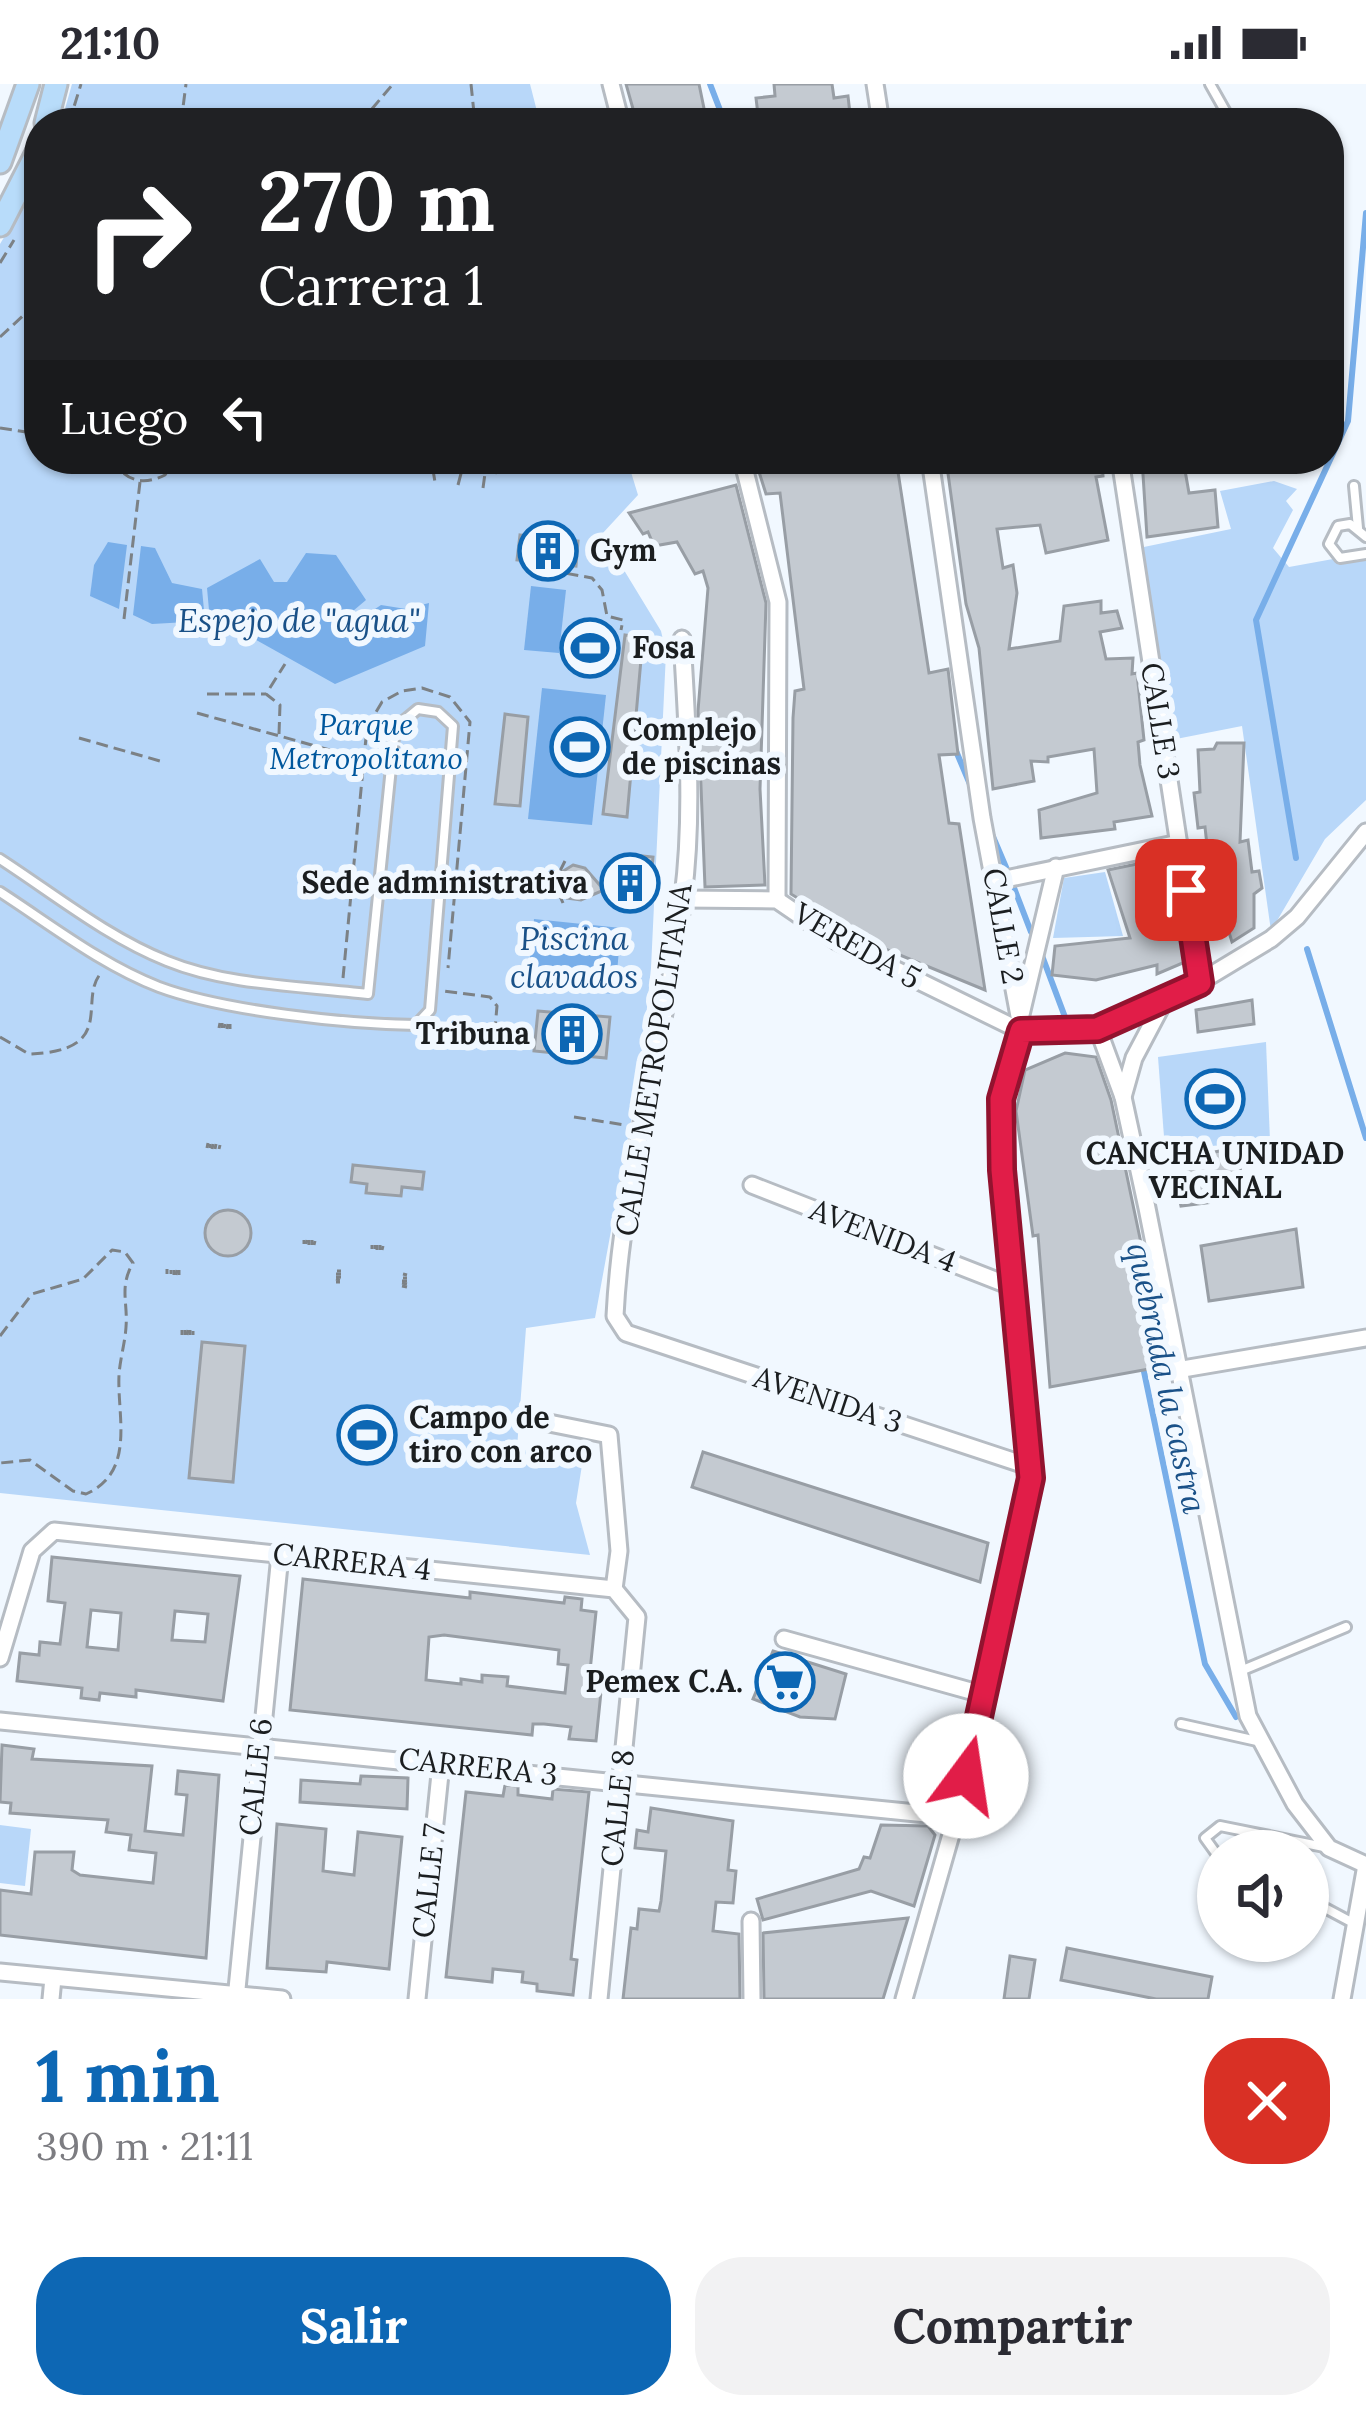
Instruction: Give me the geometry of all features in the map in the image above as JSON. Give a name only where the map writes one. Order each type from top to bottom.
[{"type":"street","points":[[0,162],[28,84]]},
{"type":"street","points":[[0,225],[24,178]]},
{"type":"street","points":[[746,474],[778,602],[777,900]]},
{"type":"street","name":"CALLE 2","points":[[904,1999],[956,1817],[1031,1466],[1001,1099],[1021,1031],[932,474]]},
{"type":"street","name":"CALLE 3","points":[[1122,474],[1200,983]]},
{"type":"street","name":"CALLE METROPOLITANA","points":[[626,1333],[615,1316],[616,1299],[639,1127],[683,899],[687,774],[682,640]]},
{"type":"street","points":[[1056,867],[1021,1031],[1097,1029],[1200,983],[1298,917],[1366,832]]},
{"type":"street","points":[[996,880],[1179,843]]},
{"type":"street","name":"VEREDA 5","points":[[683,899],[777,900],[868,958],[1021,1031]]},
{"type":"street","points":[[1123,1097],[1134,1058],[1162,1003]]},
{"type":"street","points":[[1097,1029],[1123,1097],[1237,1673],[1258,1741],[1315,1830]]},
{"type":"street","name":"AVENIDA 4","points":[[752,1185],[1013,1287]]},
{"type":"street","name":"AVENIDA 3","points":[[626,1333],[1031,1466]]},
{"type":"street","points":[[1178,1370],[1366,1338]]},
{"type":"street","points":[[533,1420],[609,1435],[620,1551],[614,1589]]},
{"type":"street","name":"CARRERA 4","points":[[0,1658],[32,1551],[54,1531],[614,1589]]},
{"type":"street","name":"CALLE 6","points":[[236,1996],[280,1555]]},
{"type":"street","name":"CALLE 8","points":[[599,1999],[637,1617],[614,1589]]},
{"type":"street","points":[[784,1639],[985,1695]]},
{"type":"street","name":"CARRERA 3","points":[[0,1721],[956,1817]]},
{"type":"street","name":"CALLE 7","points":[[417,1999],[441,1764]]},
{"type":"street","points":[[1329,1848],[1366,1865],[1342,1999]]},
{"type":"street","points":[[751,1921],[752,1999]]},
{"type":"street","points":[[0,1972],[282,1999]]},
{"type":"street","points":[[51,1999],[53,1978]]},
{"type":"lane","points":[[1354,486],[1358,528],[1366,537]]},
{"type":"lane","points":[[1358,528],[1338,526],[1329,544],[1340,558],[1366,554]]},
{"type":"lane","points":[[0,859],[120,938],[168,962],[241,979],[368,994],[394,728],[418,710],[439,712],[453,725],[430,1010],[416,1025],[237,1005],[158,986],[107,961],[0,892]]},
{"type":"lane","points":[[1237,1673],[1346,1627]]},
{"type":"lane","points":[[1180,1724],[1258,1741]]},
{"type":"lane","points":[[1329,1910],[1356,1924]]},
{"type":"path","points":[[373,108],[393,84]]},
{"type":"path","points":[[0,337],[24,315]]},
{"type":"path","points":[[126,474],[140,482],[165,474]]},
{"type":"path","points":[[432,474],[435,482]]},
{"type":"path","points":[[458,485],[461,474]]},
{"type":"path","points":[[483,488],[485,474]]},
{"type":"path","points":[[124,619],[140,482]]},
{"type":"path","points":[[538,562],[537,568],[592,578],[602,590],[607,616],[623,620],[621,630]]},
{"type":"path","points":[[266,694],[285,664]]},
{"type":"path","points":[[343,981],[369,719],[402,691],[444,693],[460,705],[470,722],[452,968],[440,980],[445,993],[490,997],[497,1006],[494,1040],[428,1034]]},
{"type":"path","points":[[207,694],[266,694],[280,705],[279,736]]},
{"type":"path","points":[[197,712],[364,760]]},
{"type":"path","points":[[79,738],[160,761]]},
{"type":"path","points":[[562,903],[554,881],[565,861]]},
{"type":"path","points":[[521,878],[554,881]]},
{"type":"path","points":[[0,1037],[29,1054],[76,1041],[91,1025],[95,979],[104,972]]},
{"type":"path","points":[[574,1117],[639,1127]]},
{"type":"path","points":[[0,1336],[3,1326],[32,1294],[83,1279],[112,1250],[125,1252],[133,1263],[123,1287],[127,1326],[119,1377],[125,1428],[107,1478],[86,1494],[29,1460],[0,1463]]},
{"type":"green space","points":[[72,84],[530,84],[536,108],[65,108]]},
{"type":"green space","name":"Parque Metropolitano","points":[[24,204],[24,474],[632,474],[638,495],[602,534],[661,631],[666,653],[651,968],[641,1067],[595,1318],[526,1328],[517,1448],[582,1465],[576,1503],[590,1555],[0,1493],[0,244]]},
{"type":"green space","points":[[1274,481],[1297,489],[1286,501],[1293,510],[1273,548],[1289,567],[1366,553],[1366,800],[1325,839],[1271,931],[1242,726],[1171,740],[1139,548],[1231,529],[1220,491]]},
{"type":"green space","points":[[1105,872],[1123,936],[1053,938],[1064,878]]},
{"type":"green space","name":"CANCHA UNIDAD VECINAL","points":[[1266,1042],[1270,1141],[1165,1150],[1158,1057]]},
{"type":"green space","points":[[0,1825],[31,1829],[25,1886],[0,1883]]},
{"type":"water","points":[[108,542],[127,545],[119,609],[90,596],[94,565]]},
{"type":"water","points":[[141,546],[155,548],[172,583],[202,589],[205,621],[152,624],[133,615]]},
{"type":"water","name":"Espejo de \"agua\"","points":[[306,553],[336,555],[366,600],[340,622],[357,636],[370,620],[366,615],[381,605],[406,609],[429,603],[425,646],[335,684],[222,621],[210,621],[207,588],[260,559],[274,582],[287,582]]},
{"type":"water","points":[[531,586],[566,590],[559,653],[524,650]]},
{"type":"water","name":"Fosa","points":[[573,627],[610,630],[607,669],[570,666]]},
{"type":"water","points":[[542,688],[606,695],[592,825],[528,819]]},
{"type":"water","name":"Piscina clavados","points":[[534,919],[621,928],[615,994],[527,986]]},
{"type":"building","points":[[626,84],[699,84],[704,108],[633,108]]},
{"type":"building","points":[[774,84],[832,84],[834,98],[848,96],[849,108],[757,108],[756,98],[775,96]]},
{"type":"building","points":[[760,474],[898,474],[929,673],[948,669],[958,754],[939,755],[949,823],[959,824],[985,990],[868,942],[791,894],[793,718],[795,691],[804,689],[780,493],[766,494]]},
{"type":"building","points":[[948,474],[1103,474],[1096,477],[1108,540],[1046,553],[1040,525],[997,529],[1003,568],[1013,565],[1017,593],[1009,649],[1060,641],[1064,606],[1101,601],[1101,613],[1117,611],[1122,628],[1100,632],[1106,659],[1133,658],[1144,740],[1138,742],[1140,765],[1152,816],[1114,822],[1115,829],[1041,838],[1039,810],[1097,793],[1094,749],[1048,757],[1048,762],[1031,761],[1034,781],[993,789],[979,648],[966,604]]},
{"type":"building","points":[[1143,474],[1186,474],[1189,493],[1215,490],[1218,527],[1147,537]]},
{"type":"building","points":[[736,485],[766,603],[760,789],[765,885],[705,887],[698,711],[708,588],[703,571],[695,574],[677,542],[654,546],[648,532],[643,534],[629,513]]},
{"type":"building","name":"Gym","points":[[520,535],[578,541],[576,566],[517,560]]},
{"type":"building","points":[[625,635],[643,637],[627,817],[603,814]]},
{"type":"building","points":[[505,714],[528,717],[520,806],[495,804]]},
{"type":"building","points":[[1217,743],[1244,743],[1240,842],[1248,840],[1252,872],[1259,871],[1262,888],[1254,894],[1254,928],[1232,942],[1227,926],[1216,928],[1205,827],[1198,828],[1194,793],[1200,792],[1198,750],[1214,749]]},
{"type":"building","name":"Sede administrativa","points":[[633,855],[653,857],[649,903],[608,899],[611,864],[632,866]]},
{"type":"building","points":[[1156,860],[1158,881],[1172,878],[1185,962],[1157,974],[1157,965],[1096,980],[1052,975],[1055,946],[1130,938],[1108,870]]},
{"type":"building","points":[[573,865],[585,868],[604,890],[581,900],[567,898],[559,888],[560,873]]},
{"type":"building","points":[[1252,1000],[1254,1024],[1198,1032],[1196,1010]]},
{"type":"building","name":"Tribuna","points":[[538,1011],[610,1017],[606,1058],[534,1051]]},
{"type":"building","points":[[1065,1053],[1096,1057],[1111,1100],[1150,1286],[1160,1367],[1050,1387],[1038,1235],[1033,1236],[1016,1111],[1025,1070]]},
{"type":"building","points":[[1236,1148],[1246,1198],[1181,1206],[1171,1160]]},
{"type":"building","points":[[353,1165],[424,1172],[422,1189],[402,1187],[401,1196],[366,1193],[367,1184],[351,1182]]},
{"type":"building","points":[[228,1210],[244,1217],[251,1233],[244,1249],[228,1256],[212,1249],[205,1233],[212,1217]]},
{"type":"building","points":[[1296,1229],[1303,1287],[1209,1301],[1201,1246]]},
{"type":"building","points":[[202,1342],[245,1346],[233,1482],[189,1478]]},
{"type":"building","points":[[703,1452],[988,1543],[980,1582],[692,1487]]},
{"type":"building","points":[[52,1557],[240,1576],[223,1701],[136,1690],[136,1697],[100,1693],[99,1700],[81,1698],[82,1688],[17,1681],[20,1653],[39,1655],[40,1642],[60,1644],[65,1603],[48,1601]],"holes":[[[91,1610],[121,1613],[118,1650],[87,1647]],[[175,1611],[208,1614],[205,1642],[172,1640]]]},
{"type":"building","points":[[303,1579],[470,1598],[470,1592],[564,1603],[565,1597],[582,1599],[581,1610],[596,1612],[588,1691],[601,1692],[596,1741],[569,1739],[571,1727],[544,1724],[533,1724],[532,1735],[290,1710]],"holes":[[[429,1637],[559,1650],[558,1664],[568,1665],[565,1693],[507,1686],[508,1677],[482,1675],[482,1682],[461,1679],[461,1684],[426,1680]]]},
{"type":"building","points":[[773,1651],[846,1674],[835,1719],[800,1717],[753,1699]]},
{"type":"building","points":[[2,1745],[34,1749],[32,1759],[152,1766],[145,1831],[183,1835],[187,1795],[176,1794],[178,1771],[219,1775],[206,1958],[0,1935],[0,1890],[31,1894],[35,1852],[74,1852],[72,1870],[80,1875],[153,1883],[156,1853],[129,1850],[131,1835],[106,1832],[108,1820],[10,1813],[11,1803],[0,1802]]},
{"type":"building","points":[[361,1776],[408,1778],[407,1809],[300,1802],[301,1780],[360,1784]]},
{"type":"building","points":[[505,1785],[518,1786],[518,1795],[552,1799],[553,1789],[589,1792],[571,1959],[577,1960],[573,1995],[537,1991],[537,1984],[522,1982],[523,1972],[493,1969],[492,1982],[446,1977],[466,1792],[503,1796]]},
{"type":"building","points":[[651,1808],[733,1821],[728,1870],[736,1871],[733,1903],[716,1902],[713,1931],[739,1934],[740,1999],[623,1999],[631,1928],[637,1929],[639,1909],[659,1911],[661,1901],[666,1851],[635,1848],[637,1830],[648,1832]]},
{"type":"building","points":[[277,1824],[326,1829],[323,1871],[354,1875],[358,1832],[402,1837],[389,1969],[327,1962],[326,1972],[267,1968]]},
{"type":"building","points":[[881,1825],[928,1826],[935,1835],[914,1906],[871,1891],[763,1920],[757,1899],[859,1869],[864,1857],[870,1858]]},
{"type":"building","points":[[908,1918],[883,1999],[764,1999],[763,1933]]},
{"type":"building","points":[[1067,1948],[1212,1977],[1208,1999],[1156,1999],[1061,1980]]},
{"type":"building","points":[[1010,1956],[1035,1960],[1029,1999],[1004,1999]]},
{"type":"waterway","name":"quebrada la castra","points":[[710,84],[719,108]]},
{"type":"waterway","points":[[1344,430],[1366,213]]},
{"type":"waterway","points":[[1296,858],[1256,620],[1323,474]]},
{"type":"waterway","name":"quebrada la castra","points":[[956,751],[972,789]]},
{"type":"waterway","name":"quebrada la castra","points":[[991,832],[1008,872]]},
{"type":"waterway","name":"quebrada la castra","points":[[1011,880],[1031,932]]},
{"type":"waterway","points":[[1307,949],[1366,1138]]},
{"type":"waterway","name":"quebrada la castra","points":[[1041,953],[1065,1017]]},
{"type":"waterway","name":"quebrada la castra","points":[[1143,1367],[1205,1664],[1236,1717]]},
{"type":"place","name":"Gym","points":[[548,551]]},
{"type":"place","name":"Fosa","points":[[590,648]]},
{"type":"place","name":"Complejo de piscinas","points":[[580,747]]},
{"type":"place","name":"Sede administrativa","points":[[630,883]]},
{"type":"place","name":"Tribuna","points":[[572,1034]]},
{"type":"place","name":"CANCHA UNIDAD VECINAL","points":[[1215,1099]]},
{"type":"place","name":"Campo de tiro con arco","points":[[367,1435]]},
{"type":"place","name":"Pemex C.A.","points":[[785,1682]]},
{"type":"route","points":[[966,1776],[1031,1478],[1002,1170],[1001,1099],[1010,1055],[1021,1031],[1097,1029],[1200,983],[1186,890]]}]
